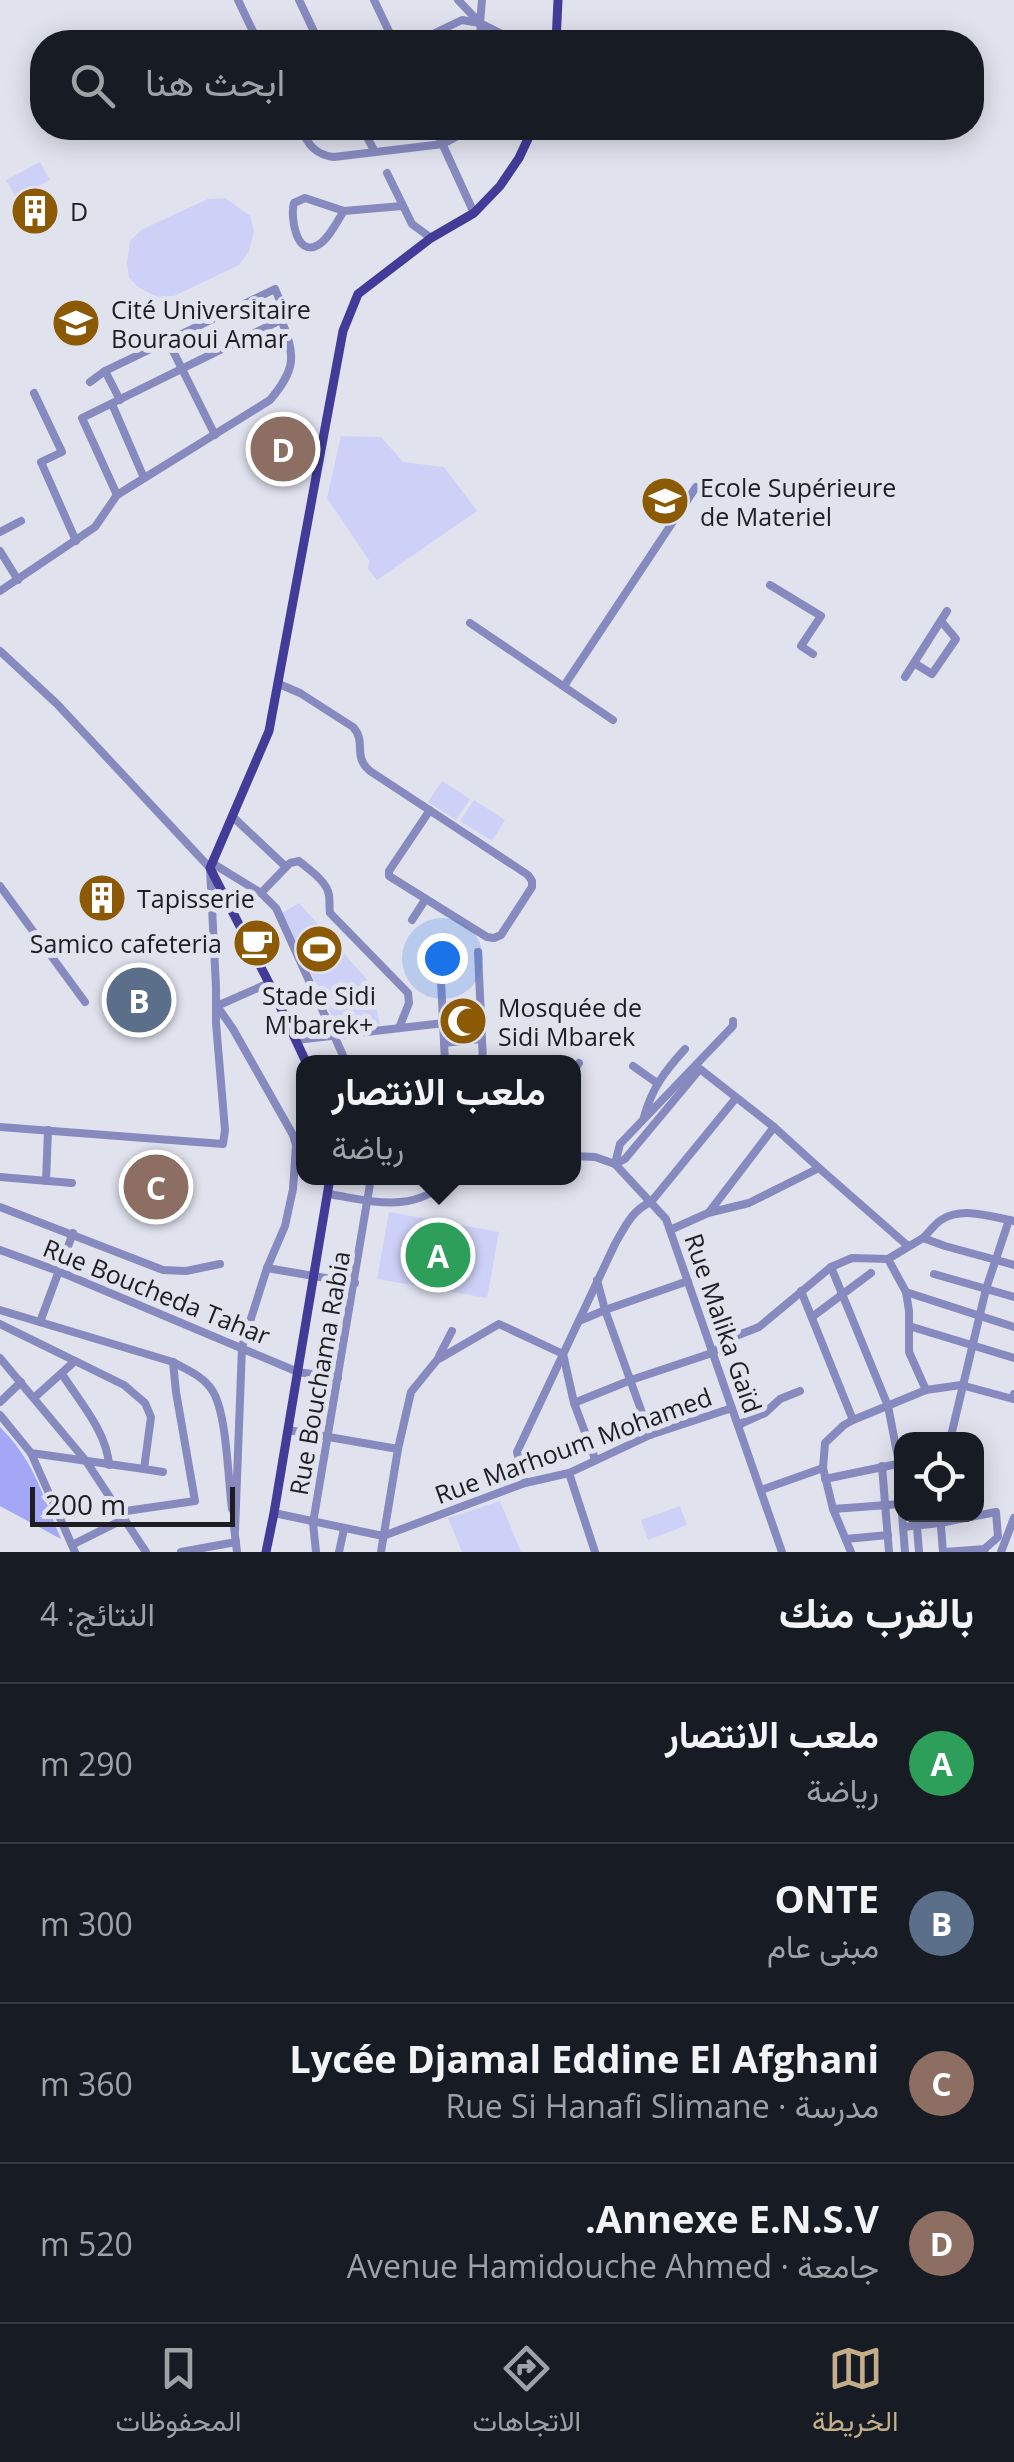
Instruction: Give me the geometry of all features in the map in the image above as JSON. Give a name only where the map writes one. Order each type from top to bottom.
[{"type":"main road","points":[[558,0],[558,30]]},
{"type":"main road","points":[[303,1055],[211,865],[269,731],[343,330],[358,294],[431,238],[474,213],[500,186],[527,140]]},
{"type":"main road","points":[[266,1552],[329,1185]]},
{"type":"street","points":[[238,0],[252,30]]},
{"type":"street","points":[[300,0],[314,30]]},
{"type":"street","points":[[374,0],[388,30]]},
{"type":"street","points":[[458,0],[480,24]]},
{"type":"street","points":[[481,30],[482,0]]},
{"type":"street","points":[[441,30],[462,20],[493,30]]},
{"type":"street","points":[[307,140],[312,148],[334,158],[450,140]]},
{"type":"street","points":[[368,140],[375,152]]},
{"type":"street","points":[[441,140],[474,213]]},
{"type":"street","points":[[386,173],[412,224],[431,238]]},
{"type":"street","points":[[344,211],[326,237],[308,248],[296,234],[290,216],[294,203],[304,198],[344,211],[402,206]]},
{"type":"street","points":[[90,382],[275,289],[286,317],[82,418],[117,495]]},
{"type":"street","points":[[0,591],[95,527],[117,495],[270,400],[290,368],[292,345],[281,319]]},
{"type":"street","points":[[168,342],[215,434]]},
{"type":"street","points":[[105,372],[144,478]]},
{"type":"street","points":[[34,393],[62,452],[41,462],[76,541]]},
{"type":"street","points":[[564,686],[696,486]]},
{"type":"street","points":[[0,532],[20,521]]},
{"type":"street","points":[[0,551],[18,580]]},
{"type":"street","points":[[770,584],[821,616],[801,646],[812,654]]},
{"type":"street","points":[[905,677],[947,612]]},
{"type":"street","points":[[914,663],[932,674],[956,639],[941,621]]},
{"type":"street","points":[[470,622],[613,720]]},
{"type":"street","points":[[0,651],[211,865],[261,893],[276,908],[343,1055]]},
{"type":"street","points":[[278,684],[353,726],[360,740],[362,765],[430,810],[528,875],[532,887],[501,936],[487,937],[392,879],[390,871],[430,810]]},
{"type":"street","points":[[232,816],[286,867]]},
{"type":"street","points":[[261,893],[290,863],[300,861],[326,886],[330,912],[408,993],[409,1004],[398,1028]]},
{"type":"street","points":[[0,1127],[223,1144],[211,865]]},
{"type":"street","points":[[0,886],[85,1002]]},
{"type":"street","points":[[412,920],[425,900]]},
{"type":"street","points":[[478,952],[482,1055]]},
{"type":"street","points":[[440,960],[445,1055]]},
{"type":"street","points":[[216,1006],[270,983]]},
{"type":"street","points":[[216,1006],[296,1145],[285,1226],[242,1347],[234,1531]]},
{"type":"street","points":[[615,1164],[620,1144],[733,1026],[732,1022]]},
{"type":"street","points":[[296,1040],[444,1023]]},
{"type":"street","points":[[444,1044],[481,1039]]},
{"type":"street","points":[[643,1119],[657,1082],[685,1049]]},
{"type":"street","points":[[632,1066],[657,1082]]},
{"type":"street","points":[[581,1156],[615,1164],[625,1159],[700,1069],[774,1128],[908,1246]]},
{"type":"street","points":[[525,1483],[516,1452],[597,1280],[632,1216],[650,1202],[736,1098]]},
{"type":"street","points":[[708,1213],[774,1128]]},
{"type":"street","points":[[46,1181],[48,1130]]},
{"type":"street","name":"Rue Malika Gaïd","points":[[615,1164],[666,1219],[782,1552]]},
{"type":"street","points":[[670,1230],[708,1213],[750,1204],[819,1168]]},
{"type":"street","points":[[0,1176],[72,1183]]},
{"type":"street","name":"Rue Bouchama Rabia","points":[[316,1552],[312,1523],[371,1185]]},
{"type":"street","points":[[328,1194],[394,1204],[414,1200],[440,1185]]},
{"type":"street","points":[[0,1206],[163,1270],[186,1271],[220,1264]]},
{"type":"street","points":[[574,1402],[712,1353],[736,1336],[759,1327],[832,1267],[852,1258],[888,1259],[924,1238],[941,1220],[975,1213],[1011,1221],[978,1316],[952,1432]]},
{"type":"street","points":[[40,1322],[72,1234]]},
{"type":"street","points":[[924,1238],[1014,1265]]},
{"type":"street","name":"Rue Boucheda Tahar","points":[[0,1250],[298,1372],[338,1378]]},
{"type":"street","points":[[888,1259],[906,1292],[909,1352],[926,1390]]},
{"type":"street","points":[[832,1267],[888,1406],[894,1434]]},
{"type":"street","points":[[267,1268],[355,1282]]},
{"type":"street","points":[[812,1317],[872,1273]]},
{"type":"street","points":[[934,1274],[1014,1297]]},
{"type":"street","points":[[597,1280],[650,1435]]},
{"type":"street","points":[[578,1322],[688,1282]]},
{"type":"street","points":[[801,1291],[853,1420]]},
{"type":"street","points":[[906,1292],[1014,1327]]},
{"type":"street","points":[[0,1310],[173,1362],[200,1376],[214,1391],[220,1411],[237,1547],[180,1552]]},
{"type":"street","points":[[0,1324],[124,1385],[144,1403],[150,1417],[144,1469]]},
{"type":"street","points":[[438,1360],[499,1324],[563,1354]]},
{"type":"street","points":[[908,1326],[1014,1358]]},
{"type":"street","points":[[381,1552],[411,1392],[438,1360],[452,1330]]},
{"type":"street","points":[[563,1354],[574,1402],[596,1460]]},
{"type":"street","points":[[0,1358],[86,1461],[146,1552]]},
{"type":"street","points":[[35,1397],[75,1361]]},
{"type":"street","points":[[0,1415],[44,1476],[74,1549],[121,1515],[195,1500],[188,1476],[173,1362]]},
{"type":"street","points":[[62,1374],[100,1434],[109,1465]]},
{"type":"street","points":[[0,1402],[21,1382]]},
{"type":"street","points":[[851,1552],[825,1479],[825,1443],[853,1420],[926,1390],[961,1384],[1013,1399],[1014,1394]]},
{"type":"street","points":[[738,1425],[800,1391]]},
{"type":"street","name":"Rue Marhoum Mohamed","points":[[274,1513],[383,1536],[525,1483],[569,1473],[650,1435],[732,1408]]},
{"type":"street","points":[[288,1430],[398,1449]]},
{"type":"street","points":[[31,1453],[163,1472]]},
{"type":"street","points":[[825,1479],[894,1464]]},
{"type":"street","points":[[882,1466],[890,1552]]},
{"type":"street","points":[[761,1490],[823,1468]]},
{"type":"street","points":[[569,1473],[596,1552]]},
{"type":"street","points":[[833,1509],[894,1504]]},
{"type":"street","points":[[940,1522],[944,1552],[983,1550],[998,1536],[996,1512],[984,1514]]},
{"type":"street","points":[[1001,1552],[1014,1518]]},
{"type":"street","points":[[903,1522],[906,1552]]},
{"type":"street","points":[[917,1522],[918,1552]]},
{"type":"street","points":[[903,1526],[928,1522]]},
{"type":"street","points":[[339,1552],[344,1530]]},
{"type":"street","points":[[846,1539],[888,1536]]},
{"type":"shaded area","points":[[40,162],[50,180],[16,197],[6,180]]},
{"type":"shaded area","points":[[225,198],[250,216],[254,231],[249,251],[239,265],[174,296],[157,297],[138,287],[129,277],[130,241],[141,230],[208,199]]},
{"type":"shaded area","points":[[341,436],[381,437],[403,462],[444,467],[477,511],[377,580],[368,569],[369,560],[327,498]]},
{"type":"shaded area","points":[[442,781],[470,799],[456,820],[428,802]]},
{"type":"shaded area","points":[[474,800],[505,820],[492,841],[460,821]]},
{"type":"shaded area","name":"Stade Sidi M'barek+","points":[[299,903],[371,984],[380,1024],[338,1028],[282,913]]},
{"type":"shaded area","points":[[389,1212],[499,1232],[487,1298],[377,1279]]},
{"type":"shaded area","points":[[0,1427],[30,1466],[61,1539],[0,1506]]},
{"type":"shaded area","points":[[500,1501],[521,1552],[462,1552],[448,1518]]},
{"type":"shaded area","points":[[680,1506],[687,1525],[648,1540],[641,1520]]},
{"type":"place","name":"D","points":[[35,211]]},
{"type":"place","name":"Cité Universitaire Bouraoui Amar","points":[[76,323]]},
{"type":"place","name":"Annexe E.N.S.V.","points":[[283,449]]},
{"type":"place","name":"Ecole Supérieure de Materiel","points":[[665,501]]},
{"type":"place","name":"Tapisserie","points":[[102,898]]},
{"type":"place","name":"Samico cafeteria","points":[[257,943]]},
{"type":"place","name":"Stade Sidi M'barek+","points":[[319,949]]},
{"type":"place","name":"ONTE","points":[[139,1000]]},
{"type":"place","name":"Mosquée de Sidi Mbarek","points":[[463,1021]]},
{"type":"place","name":"Lycée Djamal Eddine El Afghani","points":[[156,1187]]},
{"type":"place","name":"ملعب الانتصار","points":[[438,1255]]}]
